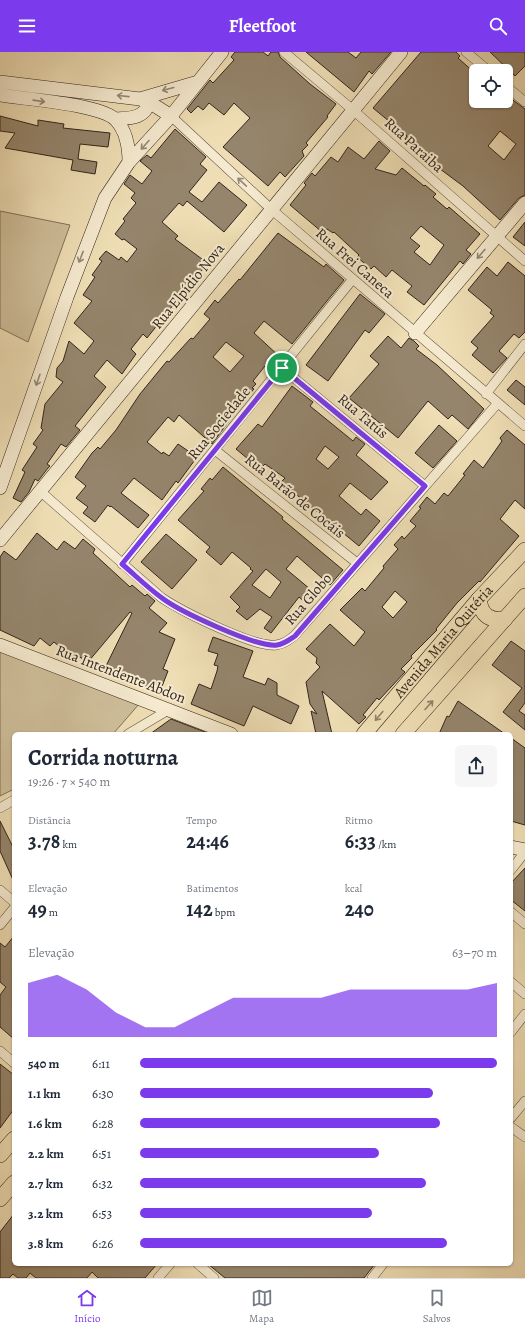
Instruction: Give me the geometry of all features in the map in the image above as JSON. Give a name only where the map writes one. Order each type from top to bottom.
[{"type":"main road","name":"Avenida Maria Quitéria","points":[[366,732],[478,600],[525,550]]},
{"type":"main road","name":"Avenida Maria Quitéria","points":[[405,732],[525,596]]},
{"type":"main road","points":[[478,600],[484,614],[489,618],[505,619]]},
{"type":"main road","points":[[0,1155],[12,1141]]},
{"type":"main road","points":[[0,1200],[12,1185]]},
{"type":"street","points":[[0,488],[67,297],[98,214],[106,198],[129,162],[171,116],[222,52]]},
{"type":"street","name":"Rua Paraiba","points":[[284,52],[353,110],[525,261]]},
{"type":"street","name":"Rua Elpídio Nova","points":[[0,540],[401,52]]},
{"type":"street","points":[[466,52],[480,64]]},
{"type":"street","points":[[0,82],[144,100],[171,116]]},
{"type":"street","points":[[144,100],[198,82]]},
{"type":"street","points":[[513,92],[525,102]]},
{"type":"street","points":[[0,95],[93,109],[107,114],[115,119],[126,137],[129,162]]},
{"type":"street","points":[[115,119],[141,115],[148,108],[144,100]]},
{"type":"street","name":"Rua Frei Caneca","points":[[171,116],[271,209],[352,280],[525,426]]},
{"type":"street","points":[[415,333],[525,203]]},
{"type":"street","name":"Rua Sociedade","points":[[122,564],[352,280]]},
{"type":"street","points":[[486,394],[525,344]]},
{"type":"street","name":"Rua Tatús","points":[[282,368],[425,486]]},
{"type":"street","name":"Rua Globo","points":[[40,491],[122,564],[162,598],[174,606],[262,644],[276,645],[285,643],[295,636],[357,563],[498,404]]},
{"type":"street","name":"Rua Barão de Cocáis","points":[[215,450],[357,563]]},
{"type":"street","name":"Rua Intendente Abdon","points":[[0,645],[170,709],[226,732]]},
{"type":"street","points":[[131,732],[170,709]]},
{"type":"street","points":[[0,808],[12,801]]},
{"type":"street","points":[[513,848],[525,851],[513,867]]},
{"type":"street","points":[[0,890],[12,900]]},
{"type":"street","points":[[0,925],[12,910]]},
{"type":"street","points":[[513,914],[525,924]]},
{"type":"street","points":[[513,984],[525,994]]},
{"type":"street","points":[[513,1029],[525,1014]]},
{"type":"street","points":[[0,1051],[12,1061]]},
{"type":"street","points":[[513,1116],[525,1101]]},
{"type":"street","points":[[513,1129],[525,1138]]},
{"type":"street","points":[[158,1278],[168,1266]]},
{"type":"street","points":[[200,1266],[214,1278]]},
{"type":"street","points":[[372,1278],[381,1266]]},
{"type":"shaded area","points":[[0,211],[70,225],[28,342],[0,328]]},
{"type":"shaded area","points":[[0,650],[140,703],[115,732],[12,732],[12,790],[0,796]]},
{"type":"building","points":[[235,52],[263,52],[268,56],[271,52],[278,52],[280,57],[310,84],[336,104],[327,116],[328,117],[306,143],[308,145],[302,151],[304,156],[285,177],[280,172],[268,186],[223,147],[250,118],[234,103],[224,115],[209,103],[203,110],[198,106],[191,113],[187,109],[210,80],[213,83],[234,60],[231,57]]},
{"type":"building","points":[[306,52],[348,52],[356,58],[361,52],[391,52],[372,74],[369,71],[354,92]]},
{"type":"building","points":[[421,52],[456,52],[460,56],[458,58],[469,68],[469,108],[513,108],[513,100],[525,109],[525,195],[519,198],[500,220],[463,186],[428,160],[429,158],[405,139],[407,136],[373,108]],"holes":[[[500,131],[516,144],[504,160],[488,146]]]},
{"type":"building","points":[[490,52],[525,52],[525,66],[515,76],[513,74],[513,64],[502,64]]},
{"type":"building","points":[[0,116],[38,126],[38,120],[64,124],[63,128],[110,133],[108,147],[80,144],[78,159],[97,162],[95,174],[71,170],[73,160],[5,148],[15,133],[0,131]]},
{"type":"building","points":[[175,129],[206,157],[200,164],[207,170],[189,192],[202,202],[219,182],[247,205],[224,232],[187,201],[183,206],[179,203],[162,222],[178,236],[175,239],[210,265],[203,269],[183,293],[185,295],[176,306],[174,304],[147,338],[143,334],[131,349],[136,354],[122,374],[107,360],[94,376],[106,387],[75,426],[80,430],[66,447],[61,444],[47,464],[50,466],[38,481],[35,479],[29,492],[21,502],[13,498],[25,472],[22,470],[37,447],[33,444],[43,430],[41,428],[45,404],[63,382],[56,377],[57,368],[63,361],[69,341],[84,354],[94,341],[74,323],[92,301],[83,295],[95,277],[92,275],[102,261],[99,259],[106,251],[119,260],[121,257],[127,262],[137,249],[115,234],[125,221],[123,219],[136,203],[131,198],[135,193],[124,184],[130,175],[142,184],[152,171],[140,161],[147,155],[151,158]]},
{"type":"building","points":[[379,141],[390,151],[375,169],[396,175],[402,168],[436,194],[433,197],[447,209],[449,207],[480,234],[466,250],[471,254],[463,264],[460,261],[424,305],[407,292],[412,286],[392,270],[386,277],[374,266],[371,269],[357,257],[359,255],[334,232],[333,233],[327,229],[322,232],[290,205],[306,185],[304,183],[312,173],[315,176],[331,157],[338,162],[348,147],[364,159]],"holes":[[[421,226],[444,245],[430,265],[414,252],[420,246],[410,238]]]},
{"type":"building","points":[[525,222],[525,246],[513,237]]},
{"type":"building","points":[[278,233],[324,267],[326,264],[344,280],[292,344],[264,321],[254,333],[280,357],[268,370],[265,366],[253,381],[256,384],[252,388],[254,389],[227,419],[229,421],[212,444],[179,415],[174,422],[168,417],[147,442],[162,454],[163,452],[169,456],[178,444],[197,457],[178,483],[176,481],[162,500],[134,478],[121,493],[149,515],[138,528],[108,505],[95,522],[83,513],[88,507],[76,498],[86,486],[75,477],[92,453],[98,447],[100,449],[116,430],[140,394],[167,361],[169,362],[191,338],[193,339],[210,319],[204,314],[215,300],[218,303],[239,279],[240,280]],"holes":[[[226,342],[244,356],[230,372],[213,357]]]},
{"type":"building","points":[[508,262],[525,276],[525,332],[519,338],[514,334],[499,351],[507,358],[493,373],[472,355],[478,348],[471,342],[494,316],[490,313],[492,310],[468,290],[487,267],[497,276]]},
{"type":"building","points":[[360,294],[385,314],[369,333],[365,330],[328,381],[306,365]]},
{"type":"building","points":[[388,336],[401,348],[409,338],[414,341],[419,346],[416,349],[437,365],[484,409],[468,429],[452,415],[448,419],[428,401],[398,438],[349,398],[379,364],[370,356]]},
{"type":"building","points":[[516,380],[525,387],[525,405],[507,390]]},
{"type":"building","points":[[292,386],[313,402],[310,406],[353,441],[356,437],[365,444],[356,455],[388,482],[371,500],[350,483],[339,496],[361,515],[366,509],[380,521],[359,546],[281,482],[285,478],[265,464],[260,469],[236,449],[258,424],[262,427]],"holes":[[[325,446],[339,457],[328,469],[316,459]]]},
{"type":"building","points":[[439,425],[457,441],[433,468],[415,453]]},
{"type":"building","points":[[507,430],[525,445],[525,509],[515,500],[500,519],[519,536],[480,582],[479,581],[457,603],[436,629],[437,630],[411,656],[412,658],[401,669],[405,672],[379,700],[377,698],[363,715],[366,717],[359,724],[322,691],[332,732],[316,732],[311,711],[317,714],[310,704],[306,682],[320,667],[316,663],[317,658],[306,649],[330,624],[354,646],[365,632],[340,610],[362,588],[365,591],[384,568],[383,566],[398,549],[394,545],[402,536],[404,539],[416,526],[410,521],[421,508],[419,507],[427,497],[435,504],[444,493],[448,496],[465,475],[463,474],[474,460],[483,468],[502,441],[500,438]],"holes":[[[395,591],[407,602],[393,618],[382,607]]]},
{"type":"building","points":[[223,467],[343,570],[330,585],[297,556],[286,569],[316,594],[308,605],[299,597],[271,633],[264,628],[272,617],[260,609],[247,620],[236,611],[240,607],[230,597],[253,571],[250,569],[251,568],[232,552],[221,565],[206,552],[210,547],[178,520],[204,491],[201,489],[210,478],[212,480]],"holes":[[[266,569],[281,582],[270,598],[252,585]]]},
{"type":"building","points":[[37,533],[57,550],[64,541],[75,549],[83,539],[95,549],[93,553],[130,587],[132,585],[145,596],[147,594],[155,601],[149,608],[167,623],[159,632],[175,639],[163,669],[168,671],[159,694],[104,670],[132,613],[130,612],[88,662],[78,656],[75,660],[54,642],[50,646],[40,638],[34,646],[0,630],[0,557],[4,551],[16,560]]},
{"type":"building","points":[[166,534],[197,560],[172,589],[141,562]]},
{"type":"building","points":[[213,637],[253,651],[243,677],[265,685],[268,678],[277,683],[277,695],[299,706],[291,724],[253,706],[244,726],[191,704],[199,684],[211,689],[217,671],[218,666],[214,665],[218,654],[208,651]]},
{"type":"building","points":[[511,641],[525,651],[525,703],[519,711],[525,715],[525,730],[503,712],[522,688],[492,665]]},
{"type":"building","points":[[458,701],[502,732],[440,732],[447,716],[449,717]]},
{"type":"building","points":[[171,719],[205,732],[153,732]]},
{"type":"building","points":[[513,739],[525,748],[525,825],[513,822]]},
{"type":"building","points":[[0,821],[12,845],[12,878],[0,851]]},
{"type":"building","points":[[525,868],[525,911],[513,902],[513,881]]},
{"type":"building","points":[[12,938],[12,1037],[0,1027],[0,995],[6,987],[0,982],[0,943],[5,947]]},
{"type":"building","points":[[0,1064],[12,1073],[12,1112],[0,1128]]},
{"type":"building","points":[[12,1217],[12,1266],[155,1266],[145,1278],[98,1278],[92,1272],[87,1278],[36,1278],[30,1273],[26,1278],[18,1278],[13,1274],[9,1278],[0,1278],[0,1232]]},
{"type":"building","points":[[210,1266],[373,1266],[364,1278],[225,1278]]},
{"type":"route","points":[[282,368],[425,486],[295,636],[285,643],[276,645],[262,644],[174,606],[162,598],[122,564],[282,368]]}]
